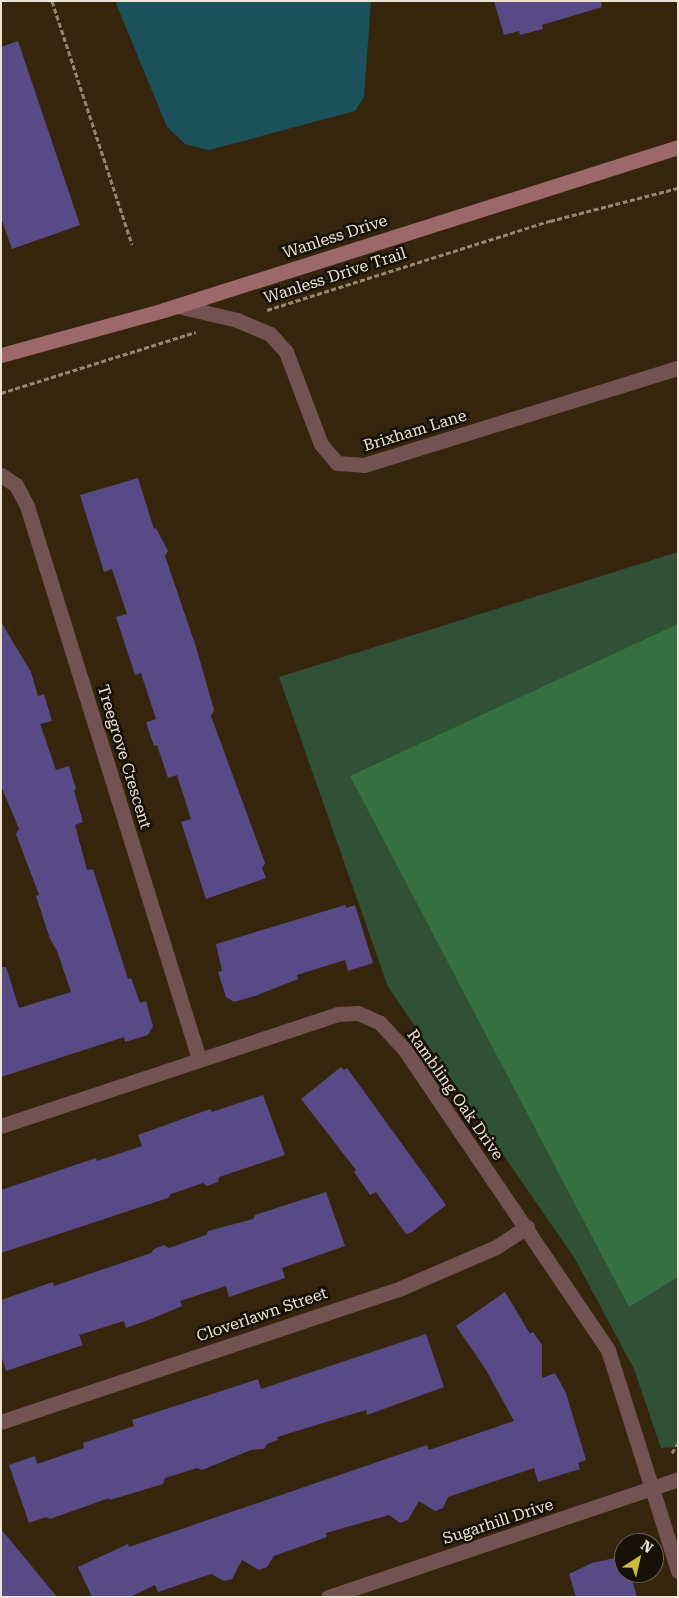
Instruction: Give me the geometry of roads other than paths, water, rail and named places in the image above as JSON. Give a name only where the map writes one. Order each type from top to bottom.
[{"type":"main road","name":"Wanless Drive","points":[[1,356],[178,306],[678,147]]},
{"type":"street","name":"Brixham Lane","points":[[178,306],[237,320],[270,334],[286,352],[321,444],[337,463],[364,465],[678,368]]},
{"type":"street","name":"Treegrove Crescent","points":[[1,475],[16,485],[27,506],[200,1059]]},
{"type":"street","name":"Rambling Oak Drive","points":[[1,1126],[337,1014],[358,1013],[380,1023],[405,1050],[527,1227],[608,1350],[678,1571]]},
{"type":"street","name":"Cloverlawn Street","points":[[1,1422],[401,1288],[496,1247],[527,1227]]},
{"type":"street","name":"Sugarhill Drive","points":[[328,1597],[678,1480]]},
{"type":"water","points":[[115,1],[371,1],[364,97],[355,111],[209,150],[185,144],[167,127]]}]
